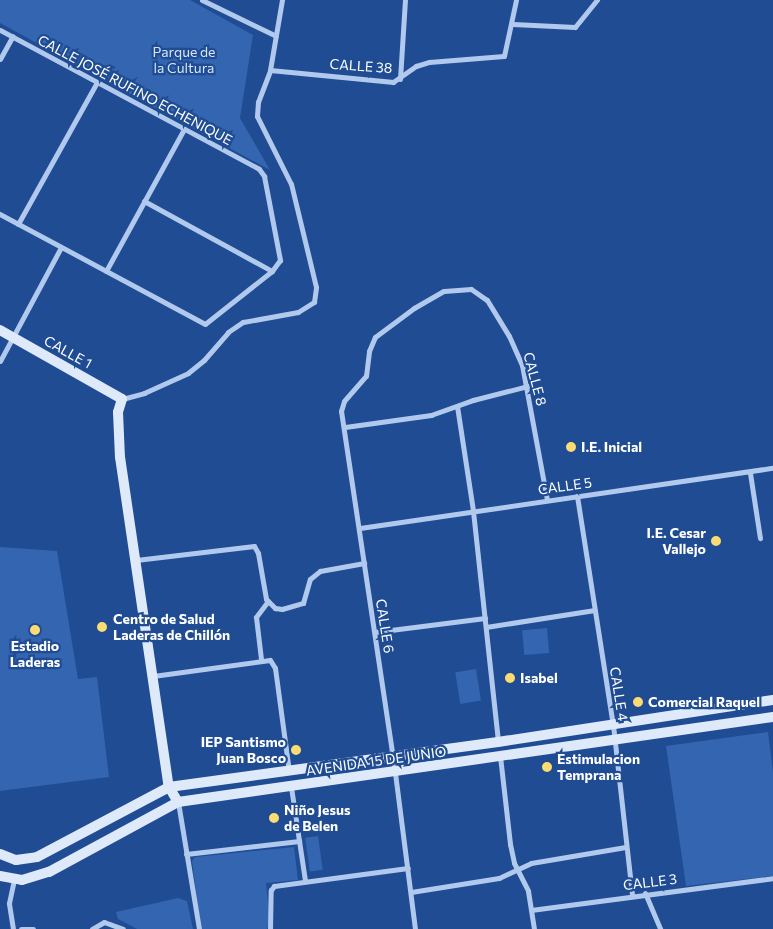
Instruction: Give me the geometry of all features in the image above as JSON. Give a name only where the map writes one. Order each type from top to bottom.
[{"type":"street","points":[[202,0],[276,36]]},
{"type":"street","points":[[199,929],[178,802],[169,787],[118,436],[122,399],[144,393],[188,373],[204,360],[228,332],[243,322],[298,312],[314,302],[316,286],[291,184],[257,116],[258,102],[270,70],[282,0]]},
{"type":"street","points":[[400,79],[405,0]]},
{"type":"street","points":[[516,0],[513,24],[575,27],[598,0]]},
{"type":"street","name":"CALLE 38","points":[[270,70],[394,82],[416,66],[429,62],[504,56],[513,24]]},
{"type":"street","name":"CALLE JOSÉ RUFINO ECHENIQUE","points":[[0,30],[260,169],[264,176],[279,251],[280,260],[272,272]]},
{"type":"street","points":[[0,59],[12,36]]},
{"type":"street","points":[[18,224],[97,82]]},
{"type":"street","points":[[106,271],[184,129]]},
{"type":"street","points":[[0,214],[205,324],[272,272],[144,201]]},
{"type":"street","points":[[0,361],[61,247]]},
{"type":"street","name":"CALLE 6","points":[[415,929],[395,772],[342,405],[366,376],[369,352],[375,336],[430,298],[461,288]]},
{"type":"street","name":"CALLE 8","points":[[461,288],[478,293],[495,312],[509,336],[528,386],[547,500]]},
{"type":"street","name":"CALLE 1","points":[[0,330],[122,399]]},
{"type":"street","points":[[345,427],[431,416],[457,406],[528,386]]},
{"type":"street","points":[[457,406],[473,511],[498,742]]},
{"type":"street","name":"CALLE 5","points":[[360,528],[547,500],[750,473],[773,468]]},
{"type":"street","points":[[750,473],[760,538]]},
{"type":"street","name":"CALLE 4","points":[[577,496],[613,725],[632,895]]},
{"type":"street","points":[[135,560],[249,544],[257,549],[268,601],[275,608],[298,607],[306,598],[310,579],[320,571],[364,563]]},
{"type":"street","points":[[261,659],[256,617],[268,601]]},
{"type":"street","points":[[486,627],[595,610]]},
{"type":"street","points":[[375,632],[485,618]]},
{"type":"street","points":[[153,676],[261,659],[270,660],[275,668],[289,771]]},
{"type":"street","name":"AVENIDA 15 DE JUNIO","points":[[0,854],[16,860],[37,856],[169,787],[498,742],[773,700]]},
{"type":"street","name":"AVENIDA 15 DE JUNIO","points":[[0,876],[14,880],[49,872],[178,802],[773,717]]},
{"type":"street","points":[[500,756],[510,844],[518,870],[525,883],[534,929]]},
{"type":"street","points":[[291,787],[305,882]]},
{"type":"street","points":[[186,854],[299,841]]},
{"type":"street","points":[[411,892],[499,878],[530,863],[626,847]]},
{"type":"street","points":[[270,929],[274,886],[408,868]]},
{"type":"street","name":"CALLE 3","points":[[531,910],[645,893],[773,878]]},
{"type":"street","points":[[13,929],[10,903],[14,880]]},
{"type":"street","points":[[645,893],[660,929]]},
{"type":"street","points":[[92,929],[104,922],[123,929]]},
{"type":"street","points":[[21,929],[34,929]]},
{"type":"green space","name":"Parque de la Cultura","points":[[0,0],[190,0],[253,35],[240,118],[270,170],[0,23]]},
{"type":"green space","name":"Estadio Laderas","points":[[0,547],[57,551],[78,679],[97,677],[109,777],[0,791]]},
{"type":"green space","points":[[547,628],[549,653],[524,655],[522,630]]},
{"type":"green space","points":[[476,669],[481,701],[460,704],[455,672]]},
{"type":"green space","points":[[768,732],[773,772],[773,876],[686,886],[666,746]]},
{"type":"green space","points":[[318,836],[323,870],[310,871],[305,838]]},
{"type":"green space","points":[[294,847],[298,880],[266,883],[270,922],[267,929],[201,929],[192,861],[195,857]]},
{"type":"green space","points":[[178,898],[187,901],[193,929],[137,929],[118,919],[116,912]]},
{"type":"place","name":"I.E. Inicial","points":[[571,447]]},
{"type":"place","name":"I.E. Cesar Vallejo","points":[[716,541]]},
{"type":"place","name":"Centro de Salud Laderas de Chillón","points":[[102,627]]},
{"type":"place","name":"Estadio Laderas","points":[[35,630]]},
{"type":"place","name":"Isabel","points":[[510,678]]},
{"type":"place","name":"Comercial Raquel","points":[[638,702]]},
{"type":"place","name":"IEP Santismo Juan Bosco","points":[[296,750]]},
{"type":"place","name":"Estimulacion Temprana","points":[[547,767]]},
{"type":"place","name":"Niño Jesus de Belen","points":[[274,818]]}]
